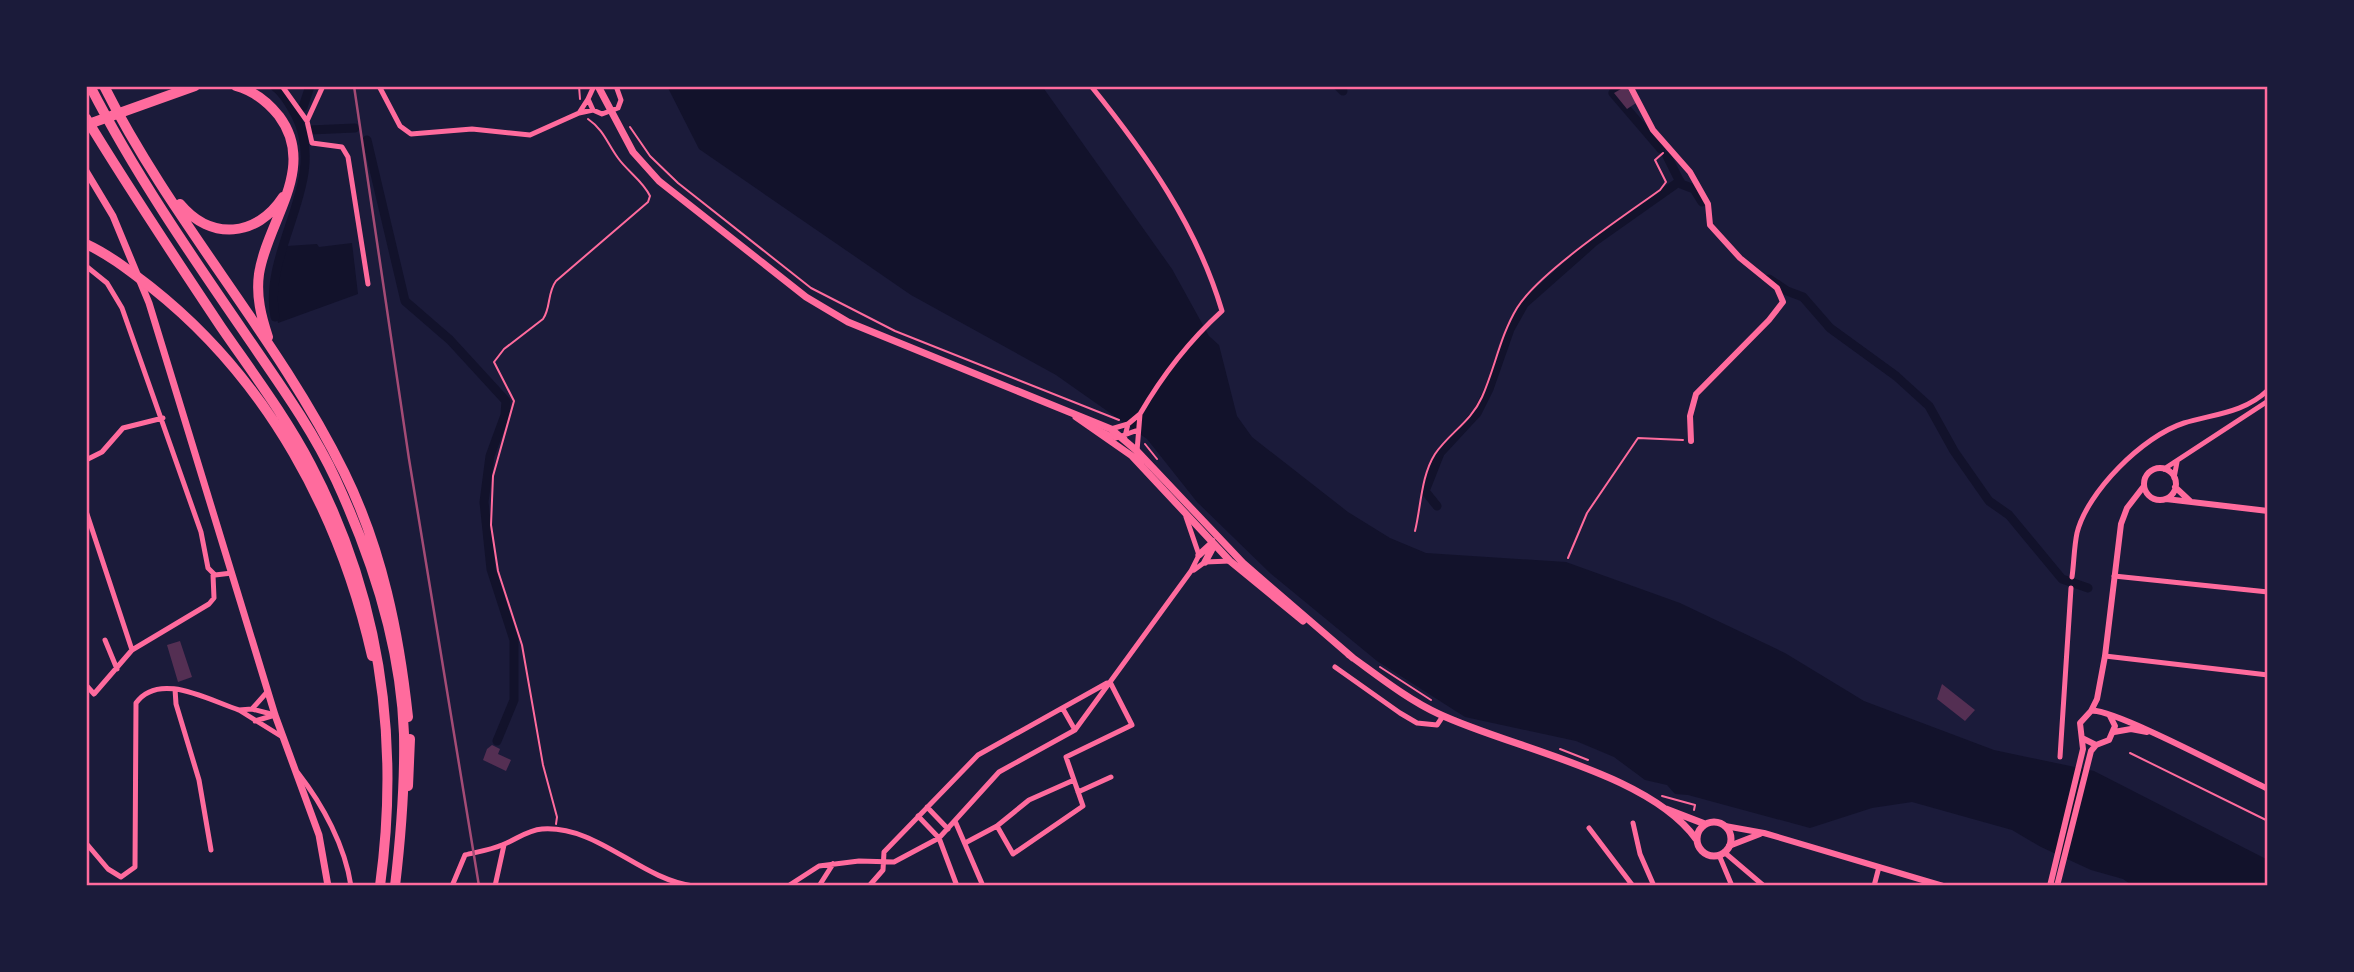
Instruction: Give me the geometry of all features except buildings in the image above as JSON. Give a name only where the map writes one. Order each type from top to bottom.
[{"type":"highway","points":[[90,86],[118,139],[285,393],[335,478],[372,570],[392,650],[404,731],[403,818]]},
{"type":"highway","points":[[86,125],[195,86]]},
{"type":"highway","points":[[236,86],[260,96],[285,124],[294,154],[289,188],[259,272],[259,303],[272,350]]},
{"type":"highway","points":[[106,89],[131,134],[298,386],[345,474],[381,566],[401,648],[410,731],[411,770],[395,886]]},
{"type":"highway","points":[[86,118],[295,436],[321,486],[351,555],[371,621],[383,683],[388,735],[389,799],[380,886]]},
{"type":"highway","points":[[131,134],[182,206],[207,227],[233,231],[258,223],[273,210],[289,188]]},
{"type":"highway","points":[[86,244],[126,268],[186,317],[251,390],[291,448],[321,503],[345,561],[371,651],[388,735]]},
{"type":"main road","points":[[596,86],[633,152],[659,181],[806,297],[848,322],[1111,429],[1137,451],[1240,560],[1353,658]]},
{"type":"main road","points":[[86,171],[113,216],[149,303],[275,715],[318,835],[328,886]]},
{"type":"main road","points":[[1060,408],[1093,427],[1132,456],[1230,561],[1268,595],[1353,658],[1443,716],[1615,780],[1661,808],[1696,839],[1705,854],[1724,851],[1731,835],[1725,826],[1715,821],[1704,824],[1661,808]]},
{"type":"main road","points":[[1180,495],[1187,509],[1210,534],[1213,543],[1205,562]]},
{"type":"main road","points":[[1199,555],[1213,543]]},
{"type":"main road","points":[[1213,543],[1223,547],[1234,559],[1240,560]]},
{"type":"main road","points":[[1696,839],[1704,824]]},
{"type":"street","points":[[282,86],[307,121],[312,143],[342,147],[348,157],[368,284]]},
{"type":"street","points":[[307,121],[323,86]]},
{"type":"street","points":[[379,86],[400,126],[411,134],[472,129],[530,135],[581,112],[593,110],[601,114],[611,113],[621,100],[616,86]]},
{"type":"street","points":[[587,86],[593,110]]},
{"type":"street","points":[[581,112],[596,86]]},
{"type":"street","points":[[1091,86],[1149,162],[1178,208],[1198,248],[1222,311],[1158,383],[1140,414],[1128,424],[1111,429]]},
{"type":"street","points":[[1630,86],[1653,130],[1690,172],[1708,204],[1710,225],[1740,258],[1777,288],[1783,302],[1769,320],[1696,394],[1690,416],[1691,441]]},
{"type":"street","points":[[86,266],[107,283],[122,308],[201,532],[208,568],[215,575],[232,573]]},
{"type":"street","points":[[2072,577],[2078,531],[2103,484],[2136,453],[2181,424],[2239,410],[2268,390]]},
{"type":"street","points":[[2050,886],[2084,739],[2080,723],[2097,699],[2121,524],[2150,472],[2177,462],[2190,450],[2268,401]]},
{"type":"street","points":[[1137,451],[1140,414]]},
{"type":"street","points":[[86,460],[102,452],[123,428],[163,418]]},
{"type":"street","points":[[1128,424],[1122,437],[1126,446],[1157,477],[1166,491]]},
{"type":"street","points":[[1093,427],[1116,438],[1138,433]]},
{"type":"street","points":[[2177,462],[2175,487],[2190,501]]},
{"type":"street","points":[[2164,469],[2174,478]]},
{"type":"street","points":[[2144,486],[2150,497]]},
{"type":"street","points":[[2166,499],[2175,487]]},
{"type":"street","points":[[2133,500],[2150,497],[2268,511]]},
{"type":"street","points":[[788,886],[819,866],[894,862],[939,838],[999,772],[1075,730],[1191,571],[1199,555],[1193,529],[1183,510]]},
{"type":"street","points":[[86,511],[101,565],[132,650]]},
{"type":"street","points":[[1191,571],[1205,562],[1230,561]]},
{"type":"street","points":[[86,685],[94,694],[132,650],[209,604],[215,590],[212,572]]},
{"type":"street","points":[[2114,576],[2268,592]]},
{"type":"street","points":[[2060,757],[2071,588]]},
{"type":"street","points":[[105,640],[117,669]]},
{"type":"street","points":[[2105,656],[2268,675]]},
{"type":"street","points":[[1335,667],[1417,723],[1437,725],[1443,716]]},
{"type":"street","points":[[869,886],[883,870],[884,852],[978,755],[1110,682]]},
{"type":"street","points":[[997,826],[1013,854],[1083,806],[1066,757],[1132,725],[1110,682]]},
{"type":"street","points":[[86,842],[108,869],[121,877],[135,867],[136,703],[143,692],[155,687],[175,689],[239,710],[284,738]]},
{"type":"street","points":[[175,689],[176,704],[199,780],[211,850]]},
{"type":"street","points":[[252,709],[268,691]]},
{"type":"street","points":[[2097,699],[2102,711]]},
{"type":"street","points":[[239,710],[252,709],[275,715]]},
{"type":"street","points":[[1063,709],[1075,730]]},
{"type":"street","points":[[2091,711],[2102,711],[2140,725],[2268,789]]},
{"type":"street","points":[[256,721],[275,715]]},
{"type":"street","points":[[2110,716],[2114,732]]},
{"type":"street","points":[[2057,886],[2091,751],[2096,745],[2105,743],[2114,732],[2131,729],[2152,733]]},
{"type":"street","points":[[2084,739],[2096,745]]},
{"type":"street","points":[[297,771],[313,792],[347,861],[351,886]]},
{"type":"street","points":[[1078,792],[1111,777]]},
{"type":"street","points":[[965,843],[997,826],[1029,800],[1074,780]]},
{"type":"street","points":[[927,807],[948,829]]},
{"type":"street","points":[[918,816],[939,838],[957,886]]},
{"type":"street","points":[[955,821],[983,886]]},
{"type":"street","points":[[1633,823],[1640,854],[1654,886]]},
{"type":"street","points":[[1725,826],[1764,833],[1943,886]]},
{"type":"street","points":[[1589,828],[1633,886]]},
{"type":"street","points":[[452,886],[465,855],[504,845],[533,830],[555,829],[591,841],[667,881],[693,886]]},
{"type":"street","points":[[1724,851],[1764,833]]},
{"type":"street","points":[[495,886],[504,845]]},
{"type":"street","points":[[1724,851],[1732,886]]},
{"type":"street","points":[[1724,851],[1764,886]]},
{"type":"street","points":[[819,886],[834,864]]},
{"type":"street","points":[[1874,886],[1879,867]]},
{"type":"path","points":[[555,829],[557,817],[542,765],[522,645],[495,558],[490,500],[497,458],[514,401],[494,362],[497,354],[543,319],[547,313],[549,294],[556,281],[648,202],[650,196],[646,188],[618,159],[603,130],[581,112],[579,86]]},
{"type":"path","points":[[624,118],[650,156],[678,183],[811,288],[895,331],[1128,424]]},
{"type":"path","points":[[1415,531],[1424,479],[1435,454],[1468,421],[1482,396],[1492,362],[1518,305],[1578,250],[1661,190],[1666,182],[1655,160],[1669,148]]},
{"type":"path","points":[[1138,433],[1163,466]]},
{"type":"path","points":[[1568,558],[1587,513],[1638,438],[1691,441]]},
{"type":"path","points":[[1374,663],[1441,707]]},
{"type":"path","points":[[1548,746],[1594,762]]},
{"type":"path","points":[[2130,753],[2268,821]]},
{"type":"path","points":[[1657,794],[1695,805],[1693,818]]},
{"type":"shaded area","points":[[667,86],[1042,86],[1172,269],[1209,336],[1219,345],[1237,416],[1252,437],[1348,512],[1390,538],[1426,553],[1566,562],[1680,603],[1785,653],[1864,701],[1994,750],[2094,771],[2268,860],[2268,886],[2133,886],[2123,879],[2091,870],[2041,847],[2012,830],[1912,802],[1872,808],[1810,828],[1688,795],[1675,794],[1667,785],[1645,780],[1614,757],[1576,741],[1465,717],[1377,661],[1270,573],[1197,502],[1147,439],[1056,375],[911,295],[699,149]]},
{"type":"shaded area","points":[[352,243],[358,294],[278,323],[273,298],[287,246],[317,244],[319,247]]},
{"type":"waterway","points":[[274,86],[284,96],[296,116],[304,141],[305,166],[277,266],[275,317]]},
{"type":"waterway","points":[[303,107],[310,86]]},
{"type":"waterway","points":[[1338,86],[1343,91]]},
{"type":"waterway","points":[[1619,86],[1613,93],[1661,149]]},
{"type":"waterway","points":[[310,130],[355,128]]},
{"type":"waterway","points":[[367,140],[405,301],[450,340],[506,401],[505,415],[490,456],[484,502],[491,569],[514,640],[514,700],[497,741]]},
{"type":"waterway","points":[[1667,156],[1681,184],[1694,189],[1702,202]]},
{"type":"waterway","points":[[1437,506],[1425,491],[1440,453],[1477,413],[1489,389],[1510,329],[1524,304],[1595,241],[1680,181]]},
{"type":"waterway","points":[[1769,279],[1787,291],[1803,297],[1830,328],[1896,376],[1929,406],[1954,451],[1989,501],[2009,515],[2062,579],[2088,588]]},
{"type":"railway","points":[[354,86],[409,459],[479,886]]}]
